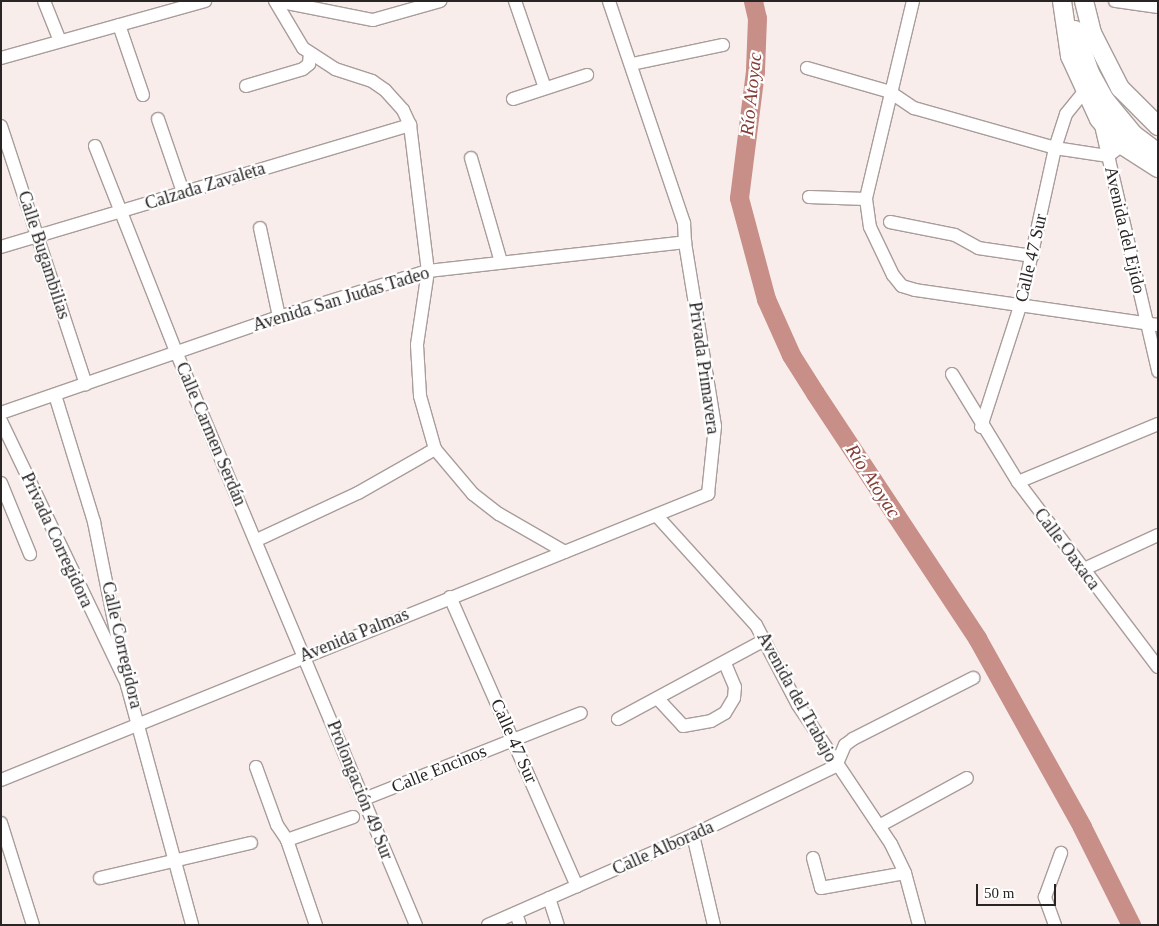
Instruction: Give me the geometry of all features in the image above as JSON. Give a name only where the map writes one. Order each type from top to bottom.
[{"type":"main road","points":[[1064,1],[1070,56],[1084,92],[1099,119],[1122,145],[1158,168]]},
{"type":"main road","points":[[1064,1],[1090,73],[1121,112],[1158,153]]},
{"type":"main road","points":[[1084,1],[1098,65],[1121,112],[1158,140]]},
{"type":"main road","points":[[1092,33],[1120,88],[1158,126]]},
{"type":"street","points":[[44,1],[60,41]]},
{"type":"street","points":[[1,58],[205,1]]},
{"type":"street","points":[[276,1],[373,20],[440,1]]},
{"type":"street","points":[[276,1],[296,40],[310,54],[379,86],[402,110],[410,125],[428,270],[417,365],[420,396],[436,449],[473,494],[499,514],[565,552]]},
{"type":"street","points":[[515,1],[545,88]]},
{"type":"street","name":"Privada Primavera","points":[[609,1],[632,64],[685,238],[715,426],[708,494]]},
{"type":"street","points":[[913,1],[866,200],[870,227],[902,286],[1153,324]]},
{"type":"street","points":[[1115,1],[1158,8]]},
{"type":"street","points":[[119,25],[143,95]]},
{"type":"street","points":[[632,64],[724,45]]},
{"type":"street","points":[[246,86],[303,69],[309,64],[310,54]]},
{"type":"street","points":[[807,68],[890,92],[914,108],[1055,148],[1108,156],[1122,145]]},
{"type":"street","points":[[513,99],[587,74]]},
{"type":"street","name":"Calle 47 Sur","points":[[982,427],[1021,303],[1055,148],[1066,114],[1084,92]]},
{"type":"street","points":[[158,119],[183,192]]},
{"type":"street","name":"Avenida del Ejido","points":[[1099,119],[1153,324],[1158,371]]},
{"type":"street","name":"Calzada Zavaleta","points":[[1,247],[410,125]]},
{"type":"street","name":"Calle Bugambilias","points":[[1,126],[86,384]]},
{"type":"street","name":"Calle Carmen Serdán","points":[[95,146],[123,210],[177,354],[304,655]]},
{"type":"street","points":[[471,158],[501,262]]},
{"type":"street","points":[[809,197],[866,200]]},
{"type":"street","points":[[890,222],[955,235],[978,248],[1032,256]]},
{"type":"street","points":[[260,228],[279,317]]},
{"type":"street","name":"Avenida San Judas Tadeo","points":[[1,413],[177,354],[279,317],[428,270],[685,238]]},
{"type":"street","name":"Calle Oaxaca","points":[[952,374],[982,427],[1018,482],[1082,570],[1153,653],[1158,667]]},
{"type":"street","name":"Calle Corregidora","points":[[55,395],[94,522],[127,686],[140,722],[192,925]]},
{"type":"street","name":"Privada Corregidora","points":[[1,421],[127,686]]},
{"type":"street","points":[[1018,482],[1158,424]]},
{"type":"street","points":[[257,540],[358,493],[436,449]]},
{"type":"street","points":[[1,483],[30,554]]},
{"type":"street","name":"Avenida Palmas","points":[[1,780],[304,655],[657,516],[708,494]]},
{"type":"street","name":"Avenida del Trabajo","points":[[657,516],[748,613],[765,640],[798,705],[836,766],[879,826],[905,873],[919,925]]},
{"type":"street","points":[[1082,570],[1158,535]]},
{"type":"street","name":"Calle 47 Sur","points":[[450,597],[577,886]]},
{"type":"street","points":[[618,719],[659,700],[765,640]]},
{"type":"street","name":"Prolongación 49 Sur","points":[[304,655],[416,925]]},
{"type":"street","points":[[659,700],[684,726],[711,722],[725,713],[734,698],[735,687],[725,664]]},
{"type":"street","points":[[836,766],[845,745],[853,739],[974,678]]},
{"type":"street","name":"Calle Encinos","points":[[364,799],[581,714]]},
{"type":"street","name":"Calle Alborada","points":[[488,925],[518,919],[549,898],[693,835],[836,766]]},
{"type":"street","points":[[256,767],[277,825],[287,840],[316,925]]},
{"type":"street","points":[[879,826],[967,778]]},
{"type":"street","points":[[287,840],[353,817]]},
{"type":"street","points":[[1,823],[33,925]]},
{"type":"street","points":[[693,835],[714,925]]},
{"type":"street","points":[[100,878],[176,862],[251,843]]},
{"type":"street","points":[[1054,925],[1045,897],[1062,853]]},
{"type":"street","points":[[813,858],[821,888],[905,873]]},
{"type":"street","points":[[549,898],[558,925]]},
{"type":"waterway","name":"Río Atoyac","points":[[753,1],[757,18],[755,71],[739,198],[766,299],[791,355],[977,638],[1082,827],[1131,925]]}]
